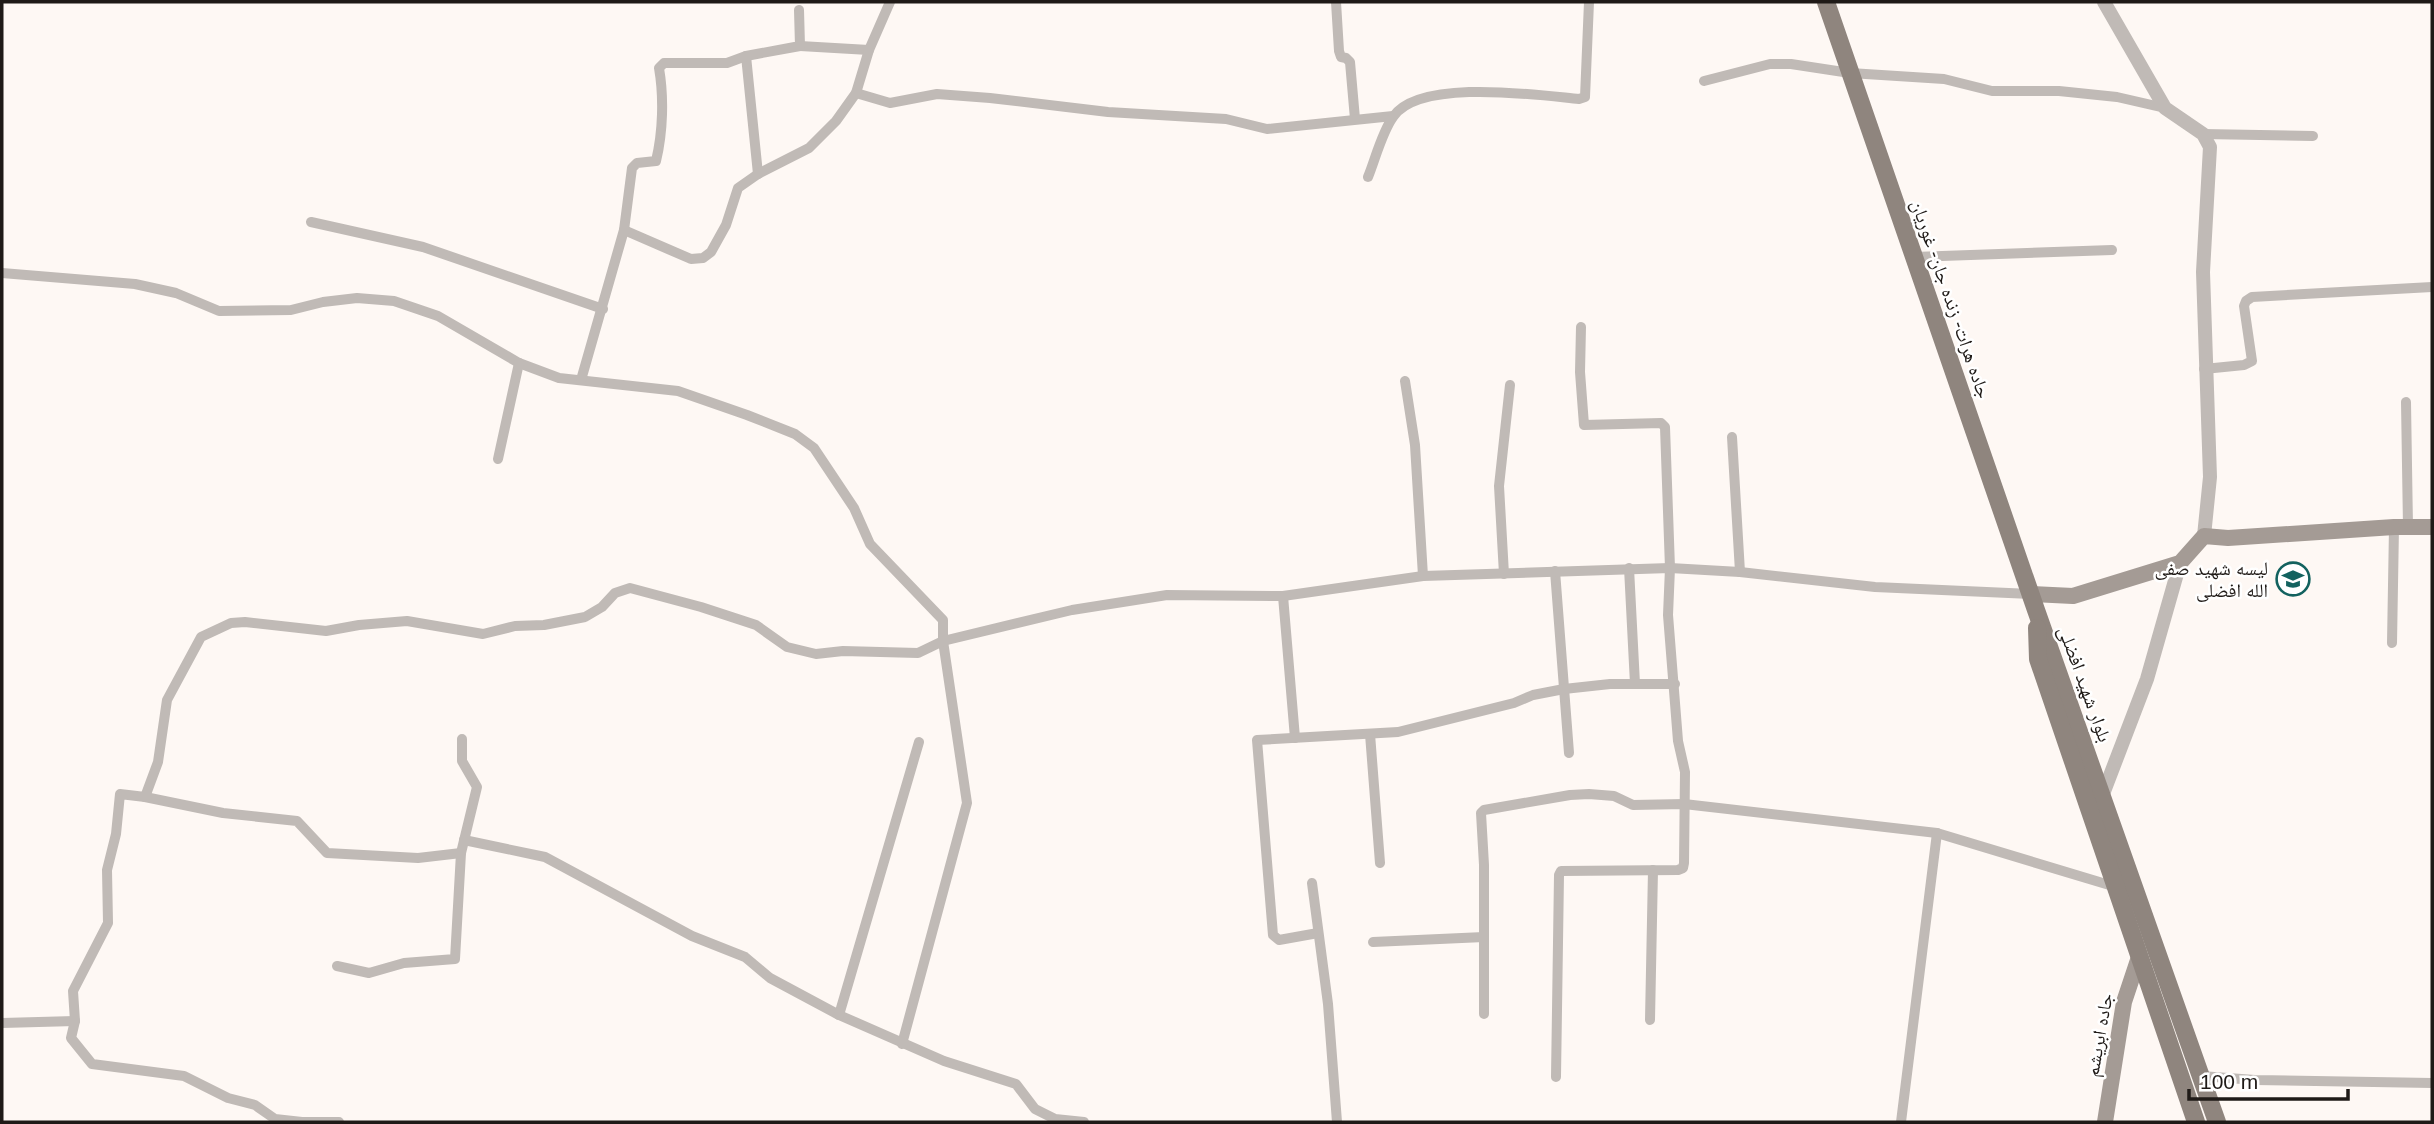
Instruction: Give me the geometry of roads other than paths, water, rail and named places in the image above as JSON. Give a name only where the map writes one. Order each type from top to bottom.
[{"type":"main road","name":"جاده هرات- زنده جان- غوریان","points":[[1826,2],[2034,602]]},
{"type":"main road","points":[[2034,602],[2073,596],[2180,564],[2204,536],[2228,538],[2432,527]]},
{"type":"main road","name":"بلوار شهید افضلی","points":[[2034,602],[2217,1122]]},
{"type":"main road","name":"بلوار شهید افضلی","points":[[2034,602],[2038,659],[2196,1122]]},
{"type":"main road","name":"جاده ابریشم","points":[[2105,1122],[2124,1002],[2139,957]]},
{"type":"street","points":[[624,230],[691,258],[703,258],[711,252],[726,225],[738,188],[758,174],[809,148],[836,121],[856,93],[869,50],[890,2]]},
{"type":"street","points":[[1336,2],[1339,51],[1341,57],[1350,62],[1355,119]]},
{"type":"street","points":[[856,93],[890,103],[937,94],[1108,112],[1226,119],[1267,129],[1393,116],[1418,99],[1448,93],[1525,94],[1579,99],[1585,97],[1589,2]]},
{"type":"street","points":[[2104,2],[2165,108]]},
{"type":"street","points":[[799,10],[800,47]]},
{"type":"street","points":[[581,380],[624,230],[632,168],[637,163],[656,160],[660,144],[659,68],[664,63],[727,63],[746,56],[800,47],[869,50]]},
{"type":"street","points":[[746,56],[758,174]]},
{"type":"street","points":[[1704,81],[1770,64],[1791,64],[1850,73],[1944,79],[1992,91],[2059,91],[2117,97],[2165,108],[2203,134],[2210,147],[2203,272],[2204,369],[2210,477],[2204,536]]},
{"type":"street","points":[[1368,177],[1393,116]]},
{"type":"street","points":[[2203,134],[2313,136]]},
{"type":"street","points":[[311,222],[423,247],[603,309]]},
{"type":"street","points":[[1914,257],[2112,250]]},
{"type":"street","points":[[2,273],[135,284],[177,293],[219,311],[291,310],[323,302],[357,298],[394,301],[438,316],[519,363],[559,378],[654,388],[696,396],[795,434],[814,448],[854,508],[870,544],[943,620],[943,641],[967,803],[902,1044]]},
{"type":"street","points":[[2204,369],[2244,365],[2252,361],[2244,306],[2252,297],[2432,287]]},
{"type":"street","points":[[1556,1077],[1560,871],[1683,868],[1685,772],[1678,741],[1668,615],[1670,568],[1665,427],[1661,423],[1584,425],[1580,372],[1581,327]]},
{"type":"street","points":[[498,459],[519,363]]},
{"type":"street","points":[[1405,382],[1415,445],[1423,576]]},
{"type":"street","points":[[1504,574],[1499,486],[1510,385]]},
{"type":"street","points":[[2392,643],[2401,527],[2406,402]]},
{"type":"street","points":[[1732,437],[1740,572]]},
{"type":"street","points":[[2103,794],[2147,679],[2180,564]]},
{"type":"street","points":[[145,797],[158,762],[167,700],[201,637],[231,623],[245,622],[326,631],[407,621],[483,634],[514,626],[544,625],[585,617],[602,607],[615,593],[630,588],[756,625],[787,647],[816,654],[843,651],[918,653],[943,641],[1072,610],[1167,595],[1283,596],[1423,576],[1629,568],[1740,572],[2034,602]]},
{"type":"street","points":[[1629,568],[1634,684]]},
{"type":"street","points":[[1555,571],[1569,753]]},
{"type":"street","points":[[1283,596],[1296,738]]},
{"type":"street","points":[[1318,933],[1279,940],[1273,935],[1255,744],[1260,739],[1398,732],[1564,689],[1610,684],[1675,684]]},
{"type":"street","points":[[1370,734],[1380,863]]},
{"type":"street","points":[[337,966],[369,973],[404,963],[454,959],[461,853],[477,787],[462,761],[462,739]]},
{"type":"street","points":[[839,1016],[919,742]]},
{"type":"street","points":[[339,1122],[275,1119],[255,1105],[228,1098],[184,1076],[92,1064],[71,1038],[75,1021],[73,991],[108,923],[107,870],[116,834],[120,794],[223,813],[297,821],[327,853],[418,858],[461,853]]},
{"type":"street","points":[[1484,1014],[1485,865],[1481,811],[1579,794],[1614,796],[1633,805],[1684,804],[1937,833],[2116,887]]},
{"type":"street","points":[[1901,1122],[1937,833]]},
{"type":"street","points":[[464,840],[545,857],[692,936],[745,957],[770,978],[839,1016],[944,1061],[1016,1084],[1035,1109],[1055,1119],[1084,1122]]},
{"type":"street","points":[[1650,1020],[1653,870]]},
{"type":"street","points":[[1312,883],[1328,1004],[1337,1122]]},
{"type":"street","points":[[1373,942],[1484,937]]},
{"type":"street","points":[[2,1023],[75,1021]]},
{"type":"street","points":[[2201,1076],[2255,1080],[2432,1083]]},
{"type":"place","name":"لیسه شهید صفی الله افضلی","points":[[2293,579]]}]
